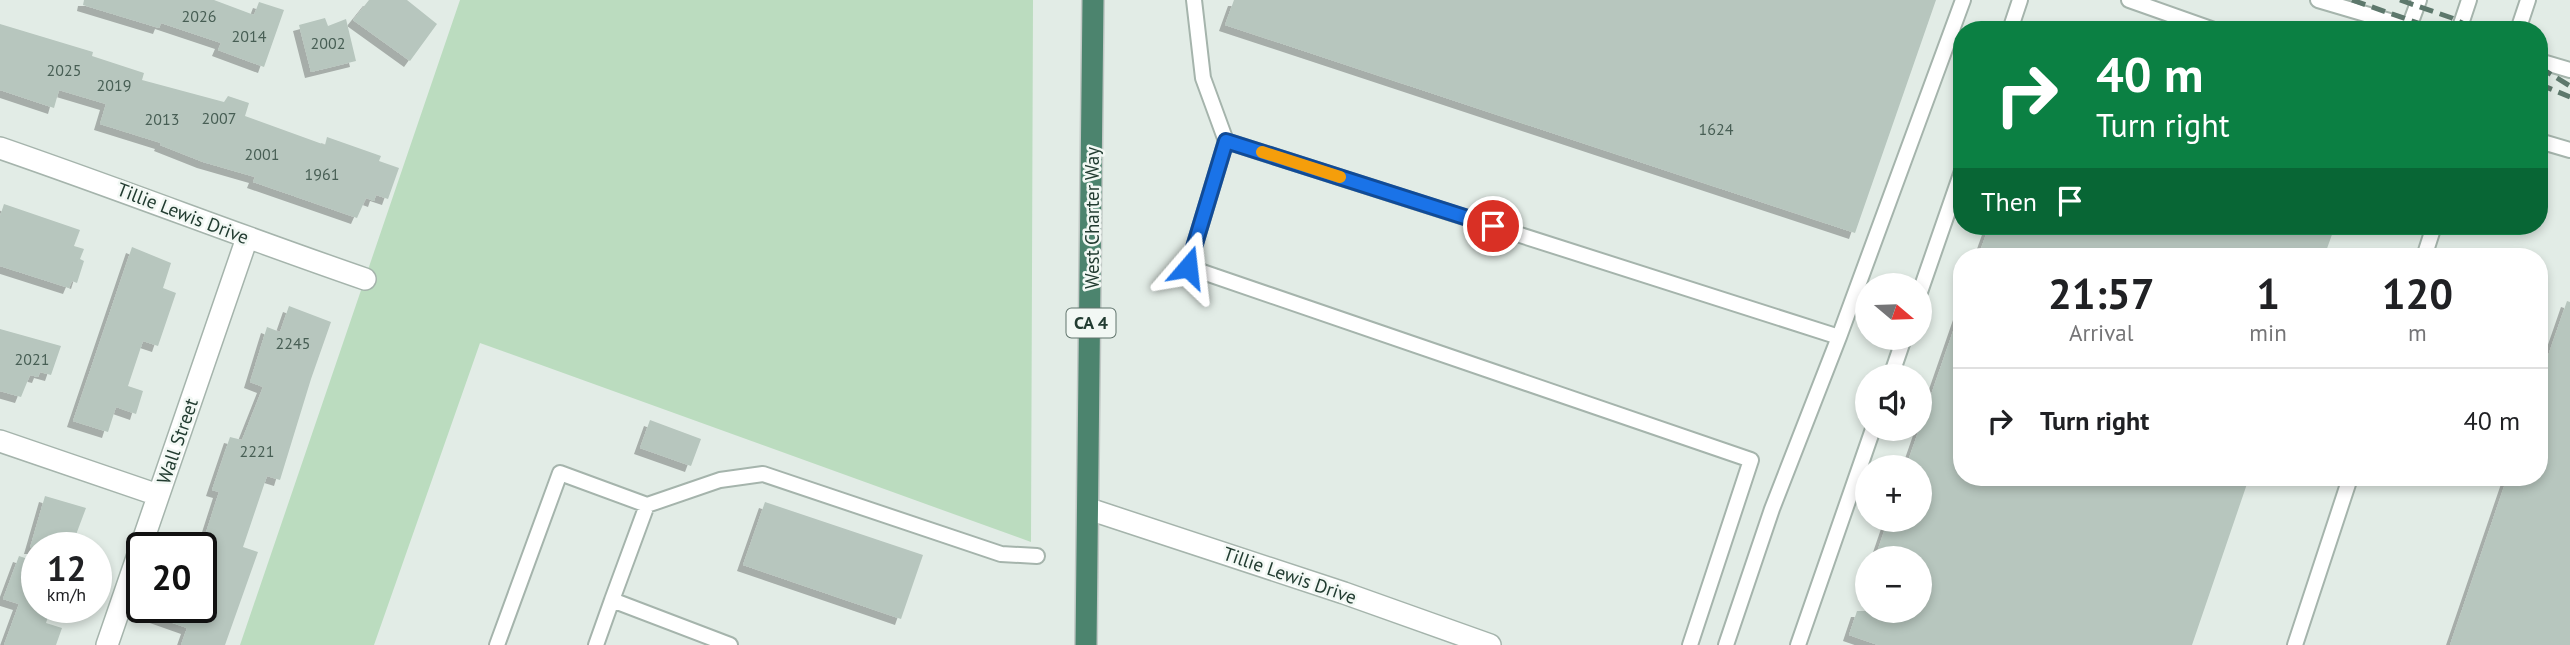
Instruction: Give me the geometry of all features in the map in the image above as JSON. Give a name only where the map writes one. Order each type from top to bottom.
[{"type":"highway","name":"West Charter Way","points":[[1086,645],[1093,0]]},
{"type":"street","name":"Tillie Lewis Drive","points":[[0,148],[365,279]]},
{"type":"street","name":"Wall Street","points":[[107,645],[247,238]]},
{"type":"street","points":[[0,441],[158,495]]},
{"type":"street","name":"Tillie Lewis Drive","points":[[1089,509],[1344,593],[1490,645]]},
{"type":"lane","points":[[1194,0],[1203,78],[1226,141],[1188,267],[1751,460],[1690,645]]},
{"type":"lane","points":[[1955,21],[1963,0]]},
{"type":"lane","points":[[2013,21],[2020,0]]},
{"type":"lane","points":[[2129,0],[2188,21]]},
{"type":"lane","points":[[2318,0],[2388,21]]},
{"type":"lane","points":[[2416,21],[2419,0]]},
{"type":"lane","points":[[2462,21],[2469,0]]},
{"type":"lane","points":[[2521,21],[2528,0]]},
{"type":"lane","points":[[1726,645],[1772,509],[1839,337],[1953,27]]},
{"type":"lane","points":[[2548,64],[2570,70]]},
{"type":"lane","points":[[1226,141],[1839,337]]},
{"type":"lane","points":[[2548,144],[2570,150]]},
{"type":"lane","points":[[1927,273],[1953,196]]},
{"type":"lane","points":[[1798,645],[1869,441]]},
{"type":"lane","points":[[497,645],[560,473],[647,505],[720,480],[763,474],[1001,554],[1037,556]]},
{"type":"lane","points":[[2295,645],[2347,486]]},
{"type":"lane","points":[[596,645],[647,505]]},
{"type":"lane","points":[[612,600],[730,645]]},
{"type":"green space","points":[[460,0],[1033,0],[1031,542],[480,343],[374,645],[240,645]]},
{"type":"building","points":[[84,0],[214,0],[254,15],[259,2],[284,10],[264,67],[218,50],[221,43],[161,23],[159,28],[83,5]]},
{"type":"building","points":[[369,0],[407,0],[437,24],[410,61],[353,20]]},
{"type":"building","points":[[1234,0],[1936,0],[1855,233],[1225,25]]},
{"type":"building","points":[[325,18],[328,26],[346,19],[356,61],[311,72],[299,25]]},
{"type":"building","points":[[0,24],[93,52],[92,56],[144,73],[142,80],[224,102],[228,96],[249,103],[245,116],[325,145],[327,137],[381,156],[379,161],[399,168],[388,199],[376,195],[374,201],[366,198],[357,218],[253,182],[255,177],[203,162],[160,145],[161,143],[100,124],[106,104],[59,90],[54,108],[0,90]]},
{"type":"building","points":[[4,204],[80,230],[74,246],[84,249],[80,259],[84,261],[77,283],[72,281],[69,288],[0,266],[0,216]]},
{"type":"building","points":[[1986,235],[2332,235],[2327,248],[1981,248]]},
{"type":"building","points":[[132,247],[171,263],[163,288],[176,293],[158,346],[143,341],[128,386],[143,391],[136,414],[116,407],[108,432],[73,421]]},
{"type":"building","points":[[2567,301],[2570,302],[2570,645],[2450,645],[2504,486],[2548,486],[2548,356]]},
{"type":"building","points":[[289,306],[331,322],[280,480],[267,476],[243,547],[258,552],[225,645],[181,645],[187,628],[173,623],[217,623],[217,532],[206,532],[219,492],[212,490],[230,437],[242,440],[263,387],[250,382],[267,327],[280,332]]},
{"type":"building","points":[[0,329],[61,346],[51,375],[40,372],[38,377],[30,375],[21,397],[0,391]]},
{"type":"building","points":[[1953,331],[1953,486],[2246,486],[2192,645],[1878,645],[1849,635],[1855,617],[1855,623],[1932,623],[1932,546],[1879,546],[1884,532],[1932,532],[1932,455],[1910,455],[1915,441],[1932,441],[1932,392]]},
{"type":"building","points":[[650,420],[701,439],[691,466],[640,448]]},
{"type":"building","points":[[45,496],[86,508],[77,532],[35,532]]},
{"type":"building","points":[[765,502],[923,555],[901,619],[743,565]]},
{"type":"building","points":[[19,556],[21,557],[21,623],[46,623],[62,628],[56,645],[4,645],[19,604],[3,599]]},
{"type":"railway","points":[[2352,0],[2412,21]]},
{"type":"railway","points":[[2400,0],[2458,21]]},
{"type":"railway","points":[[2548,73],[2570,86]]},
{"type":"railway","points":[[2548,88],[2570,97]]},
{"type":"slow traffic","points":[[1262,152],[1340,177]]},
{"type":"route","points":[[1188,267],[1226,141],[1493,226]]}]
